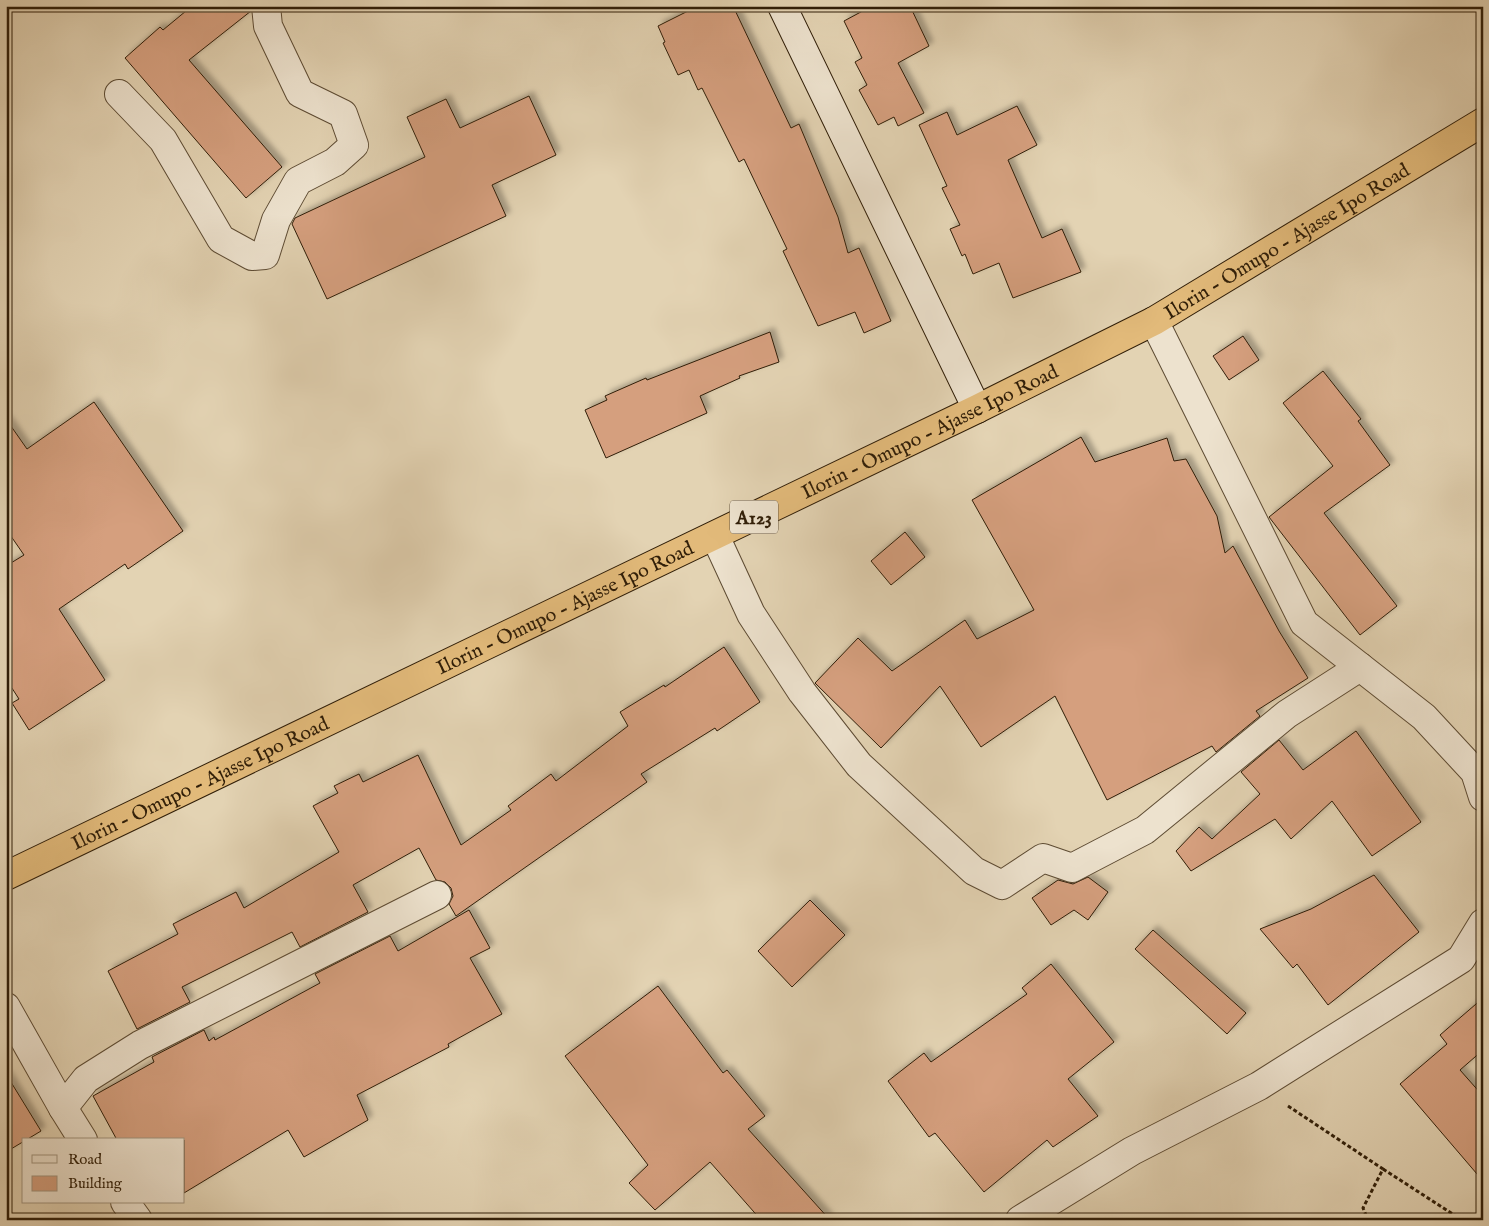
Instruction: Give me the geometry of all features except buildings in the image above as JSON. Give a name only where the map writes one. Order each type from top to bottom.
[{"type":"highway","name":"Ilorin - Omupo - Ajasse Ipo Road","points":[[6,876],[715,536],[1154,321],[1483,122]]},
{"type":"street","points":[[120,94],[163,140],[221,240],[252,256],[265,255],[276,220],[298,181],[335,162],[354,145],[343,114],[300,93],[268,26],[266,6]]},
{"type":"street","points":[[782,6],[977,409]]},
{"type":"street","points":[[1154,321],[1304,622],[1430,724],[1475,772],[1483,797]]},
{"type":"street","points":[[715,536],[751,614],[802,692],[860,765],[974,871],[1002,885],[1043,858],[1072,868],[1145,830],[1287,714],[1360,667]]},
{"type":"street","points":[[63,1108],[86,1079],[140,1045],[437,895]]},
{"type":"street","points":[[1020,1220],[1132,1151],[1259,1086],[1461,959],[1483,923]]},
{"type":"street","points":[[6,1007],[82,1138]]},
{"type":"street","points":[[126,1204],[138,1220]]},
{"type":"path","points":[[1259,1086],[1462,1220]]},
{"type":"path","points":[[1368,1220],[1362,1208],[1383,1169]]}]
